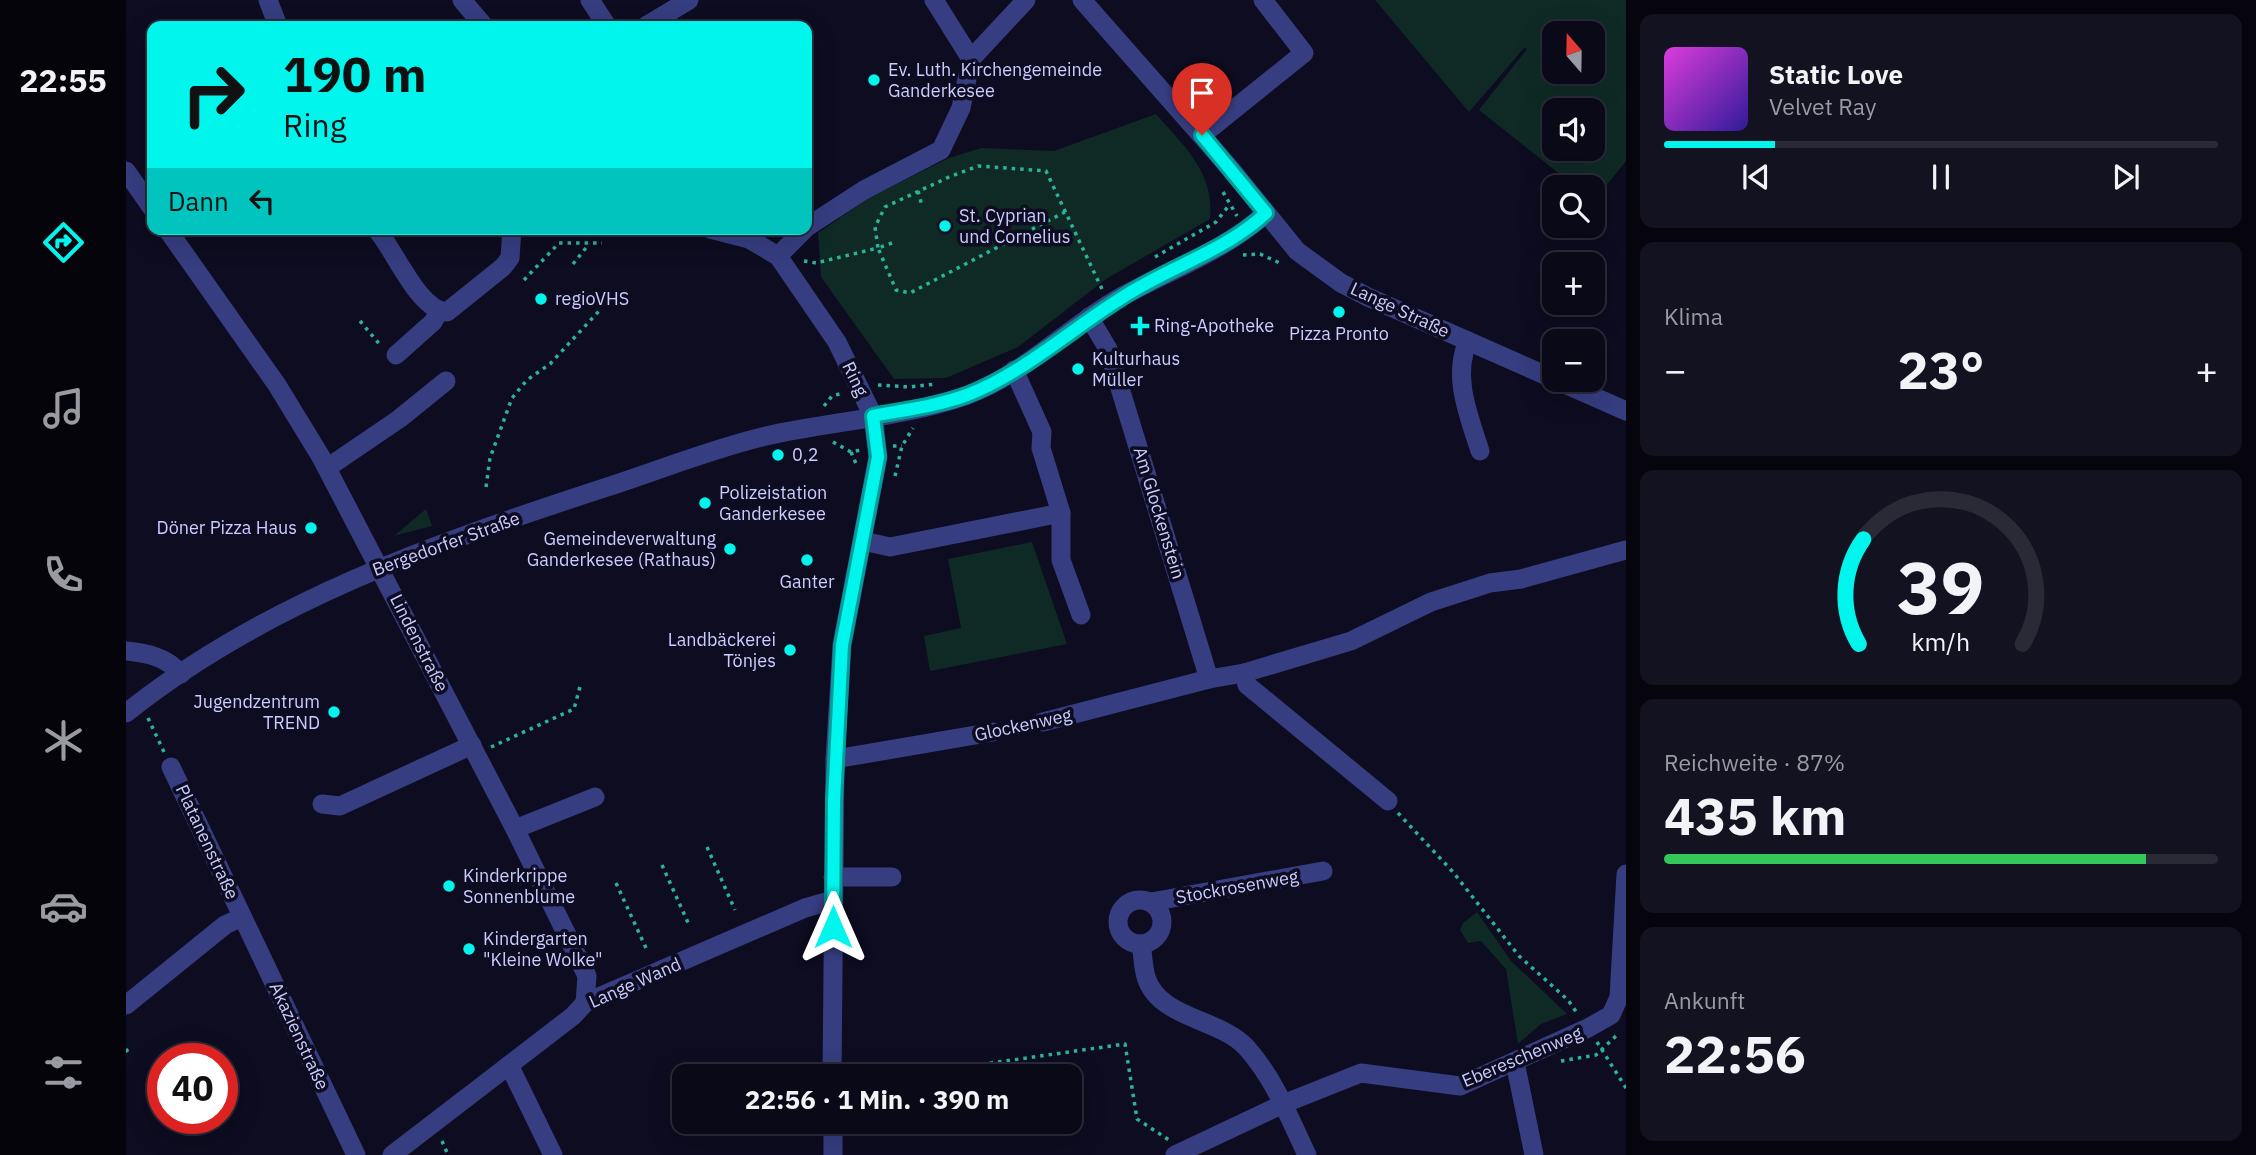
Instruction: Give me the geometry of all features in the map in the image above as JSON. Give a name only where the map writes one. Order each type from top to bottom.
[{"type":"street","points":[[268,0],[276,21]]},
{"type":"street","points":[[461,0],[480,21]]},
{"type":"street","points":[[590,0],[604,21]]},
{"type":"street","points":[[654,21],[689,0]]},
{"type":"street","points":[[934,0],[971,58]]},
{"type":"street","points":[[812,224],[864,190],[941,150],[961,108],[971,58],[1026,0]]},
{"type":"street","points":[[1082,0],[1202,135],[1266,213]]},
{"type":"street","points":[[1202,135],[1304,53],[1264,0]]},
{"type":"street","points":[[126,171],[147,201]]},
{"type":"street","name":"Ring","points":[[778,256],[837,342],[873,416],[967,395],[1014,370],[1089,317],[1160,275],[1238,237],[1266,213]]},
{"type":"street","name":"Lange Straße","points":[[1266,213],[1297,251],[1340,283],[1542,373]]},
{"type":"street","name":"Lindenstraße","points":[[171,235],[277,385],[327,468],[515,829],[587,976],[585,1003]]},
{"type":"street","points":[[381,235],[392,247],[413,285],[439,311]]},
{"type":"street","points":[[396,355],[433,323],[439,311],[455,307],[503,267],[510,258],[512,235]]},
{"type":"street","points":[[733,235],[749,239],[778,256],[799,235]]},
{"type":"street","name":"Am Glockenstein","points":[[1089,317],[1108,349],[1209,679]]},
{"type":"street","points":[[1468,341],[1460,359],[1464,401],[1480,451]]},
{"type":"street","points":[[1014,370],[1042,432],[1041,448],[1060,513],[1061,560],[1081,615]]},
{"type":"street","points":[[327,468],[380,433],[446,381]]},
{"type":"street","name":"Lange Straße","points":[[1584,392],[1626,411]]},
{"type":"street","points":[[832,1064],[835,759],[842,645],[878,457],[873,416]]},
{"type":"street","name":"Bergedorfer Straße","points":[[126,713],[181,674],[304,600],[380,567],[558,503],[746,442],[873,416]]},
{"type":"street","points":[[863,541],[890,547],[1060,513]]},
{"type":"street","points":[[1209,679],[1244,673],[1351,641],[1431,602],[1490,583],[1521,579],[1626,550]]},
{"type":"street","points":[[126,651],[150,653],[174,666],[181,674]]},
{"type":"street","points":[[1244,673],[1247,685],[1388,801]]},
{"type":"street","name":"Glockenweg","points":[[1043,722],[1209,679]]},
{"type":"street","name":"Glockenweg","points":[[835,759],[993,732]]},
{"type":"street","points":[[322,804],[340,806],[474,749]]},
{"type":"street","name":"Platanenstraße","points":[[171,767],[242,917]]},
{"type":"street","points":[[515,829],[595,797]]},
{"type":"street","name":"Stockrosenweg","points":[[1151,902],[1161,913],[1162,927],[1155,939],[1141,944],[1122,935],[1118,921],[1129,903],[1144,900],[1151,902],[1324,871]]},
{"type":"street","points":[[1622,997],[1626,874]]},
{"type":"street","points":[[833,877],[892,877]]},
{"type":"street","name":"Lange Wand","points":[[393,1155],[585,1003],[805,908],[833,900]]},
{"type":"street","points":[[126,1005],[225,925],[242,917]]},
{"type":"street","name":"Akazienstraße","points":[[242,917],[356,1155]]},
{"type":"street","points":[[1141,944],[1146,976],[1151,987],[1165,1003],[1219,1028],[1244,1044],[1263,1068],[1307,1155]]},
{"type":"street","name":"Ebereschenweg","points":[[1176,1155],[1283,1104],[1361,1073],[1460,1086],[1611,1015],[1622,997]]},
{"type":"street","points":[[1515,1062],[1520,1072],[1534,1155]]},
{"type":"street","points":[[509,1065],[552,1155]]},
{"type":"street","points":[[833,1134],[833,1155]]},
{"type":"path","points":[[1065,212],[910,293],[896,290],[878,247],[875,227],[886,207],[951,174],[978,166],[1046,172],[1104,291]]},
{"type":"path","points":[[918,191],[922,205]]},
{"type":"path","points":[[524,280],[559,243],[602,243]]},
{"type":"path","points":[[573,264],[590,243]]},
{"type":"path","points":[[778,256],[816,263],[892,243]]},
{"type":"path","points":[[486,486],[490,458],[512,398],[527,380],[550,364],[599,311]]},
{"type":"path","points":[[360,321],[389,355],[396,355]]},
{"type":"path","points":[[822,408],[832,396],[883,383],[909,387]]},
{"type":"path","points":[[902,446],[913,427]]},
{"type":"path","points":[[831,441],[851,452]]},
{"type":"path","points":[[474,749],[574,709],[581,683]]},
{"type":"path","points":[[146,715],[171,767]]},
{"type":"path","name":"Glockenweg","points":[[993,732],[1043,722]]},
{"type":"path","points":[[1388,801],[1453,872],[1519,956],[1568,1000]]},
{"type":"path","points":[[707,847],[735,909]]},
{"type":"path","points":[[662,865],[690,927]]},
{"type":"path","points":[[616,883],[646,948]]},
{"type":"path","points":[[984,1064],[1125,1044],[1137,1119],[1170,1140],[1176,1155]]},
{"type":"path","points":[[126,1049],[129,1054]]},
{"type":"path","points":[[1608,1059],[1626,1088]]},
{"type":"green space","points":[[1375,0],[1626,0],[1626,161],[1605,187],[1605,175],[1561,175],[1543,161],[1605,161],[1605,98],[1542,98],[1542,160],[1479,110],[1527,49],[1524,48],[1469,112]]},
{"type":"green space","points":[[1156,114],[1187,149],[1202,174],[1208,188],[1210,219],[1106,279],[1018,347],[946,378],[894,379],[821,277],[818,233],[869,198],[949,158],[981,148],[1054,151]]},
{"type":"green space","points":[[426,509],[432,526],[394,536]]},
{"type":"green space","points":[[1032,542],[1067,644],[930,671],[924,636],[961,628],[948,559]]},
{"type":"green space","points":[[1477,912],[1511,961],[1567,1014],[1541,1024],[1518,1044],[1506,969],[1481,941],[1468,943],[1460,930],[1463,923]]},
{"type":"place","name":"Ev. Luth. Kirchengemeinde Ganderkesee","points":[[874,80]]},
{"type":"place","name":"St. Cyprian und Cornelius","points":[[945,226]]},
{"type":"place","name":"regioVHS","points":[[541,299]]},
{"type":"place","name":"Pizza Pronto","points":[[1339,312]]},
{"type":"place","name":"Ring-Apotheke","points":[[1140,326]]},
{"type":"place","name":"Kulturhaus Müller","points":[[1078,369]]},
{"type":"place","name":"0,2","points":[[778,455]]},
{"type":"place","name":"Polizeistation Ganderkesee","points":[[705,503]]},
{"type":"place","name":"Döner Pizza Haus","points":[[311,528]]},
{"type":"place","name":"Gemeindeverwaltung Ganderkesee (Rathaus)","points":[[730,549]]},
{"type":"place","name":"Ganter","points":[[807,560]]},
{"type":"place","name":"Landbäckerei Tönjes","points":[[790,650]]},
{"type":"place","name":"Jugendzentrum TREND","points":[[334,712]]},
{"type":"place","name":"Kinderkrippe Sonnenblume","points":[[449,886]]},
{"type":"place","name":"Kindergarten \"Kleine Wolke\"","points":[[469,949]]},
{"type":"route","points":[[833,927],[835,759],[842,645],[878,457],[873,416],[967,395],[1003,377],[1110,304],[1160,275],[1246,232],[1266,213],[1202,135]]}]
